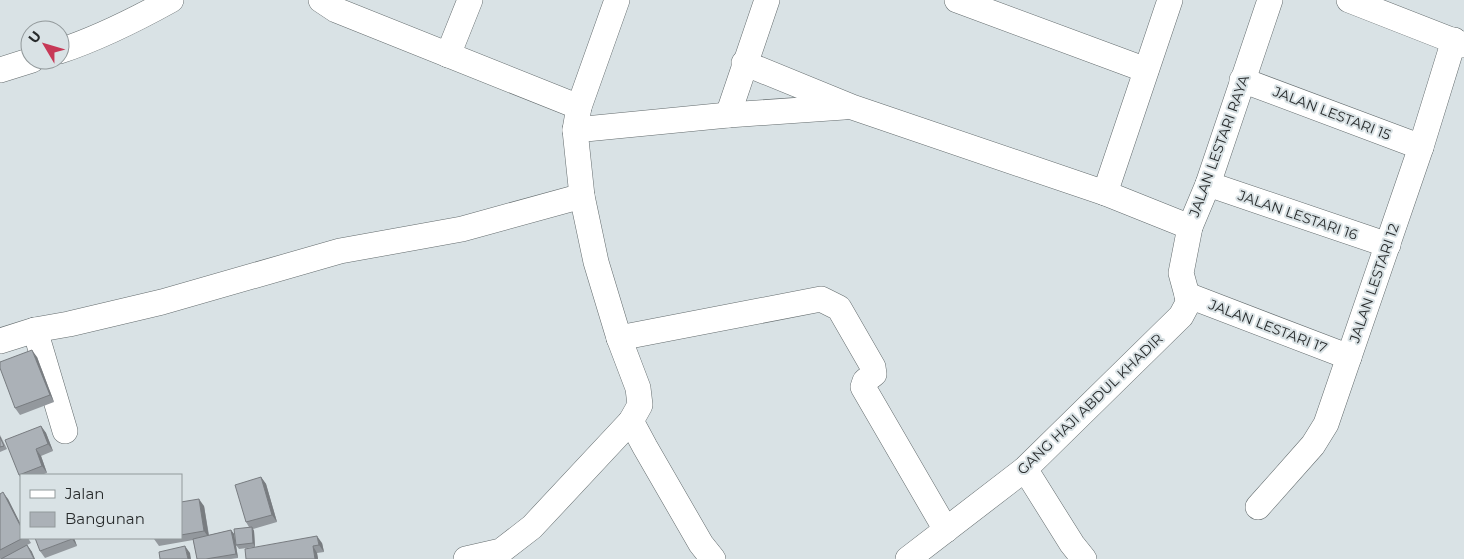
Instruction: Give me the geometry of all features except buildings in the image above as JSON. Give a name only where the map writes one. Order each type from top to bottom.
[{"type":"street","points":[[70,48],[136,20],[171,0]]},
{"type":"street","points":[[448,55],[470,0]]},
{"type":"street","points":[[466,559],[502,555],[575,483],[631,421],[640,405],[638,388],[619,338],[596,262],[582,196],[577,119],[617,0]]},
{"type":"street","points":[[728,115],[744,63],[767,0]]},
{"type":"street","points":[[957,0],[1146,70]]},
{"type":"street","points":[[1105,193],[1170,0]]},
{"type":"street","name":"JALAN LESTARI RAYA","points":[[1187,294],[1181,273],[1190,226],[1208,184],[1270,0]]},
{"type":"street","points":[[1362,2],[1459,42]]},
{"type":"street","points":[[332,3],[448,55],[577,119],[728,115],[852,107]]},
{"type":"street","name":"JALAN LESTARI 12","points":[[1258,507],[1313,445],[1326,424],[1459,42]]},
{"type":"street","points":[[744,63],[852,107],[1105,193],[1190,226]]},
{"type":"street","points":[[0,70],[20,64]]},
{"type":"street","name":"JALAN LESTARI 15","points":[[1242,80],[1421,147]]},
{"type":"street","name":"JALAN LESTARI 16","points":[[1208,184],[1388,245]]},
{"type":"street","points":[[0,341],[35,330],[162,302],[340,251],[462,229],[582,196]]},
{"type":"street","name":"JALAN LESTARI 17","points":[[1187,294],[1349,357]]},
{"type":"street","name":"GANG HAJI ABDUL KHADIR","points":[[908,559],[1026,469],[1181,316],[1188,303],[1187,294]]},
{"type":"street","points":[[619,338],[821,299],[831,302],[839,308],[873,367],[874,374],[865,381],[863,387],[946,530]]},
{"type":"street","points":[[35,330],[65,431]]},
{"type":"street","points":[[631,421],[701,544],[713,559]]},
{"type":"street","points":[[1026,469],[1072,544],[1084,559]]}]
